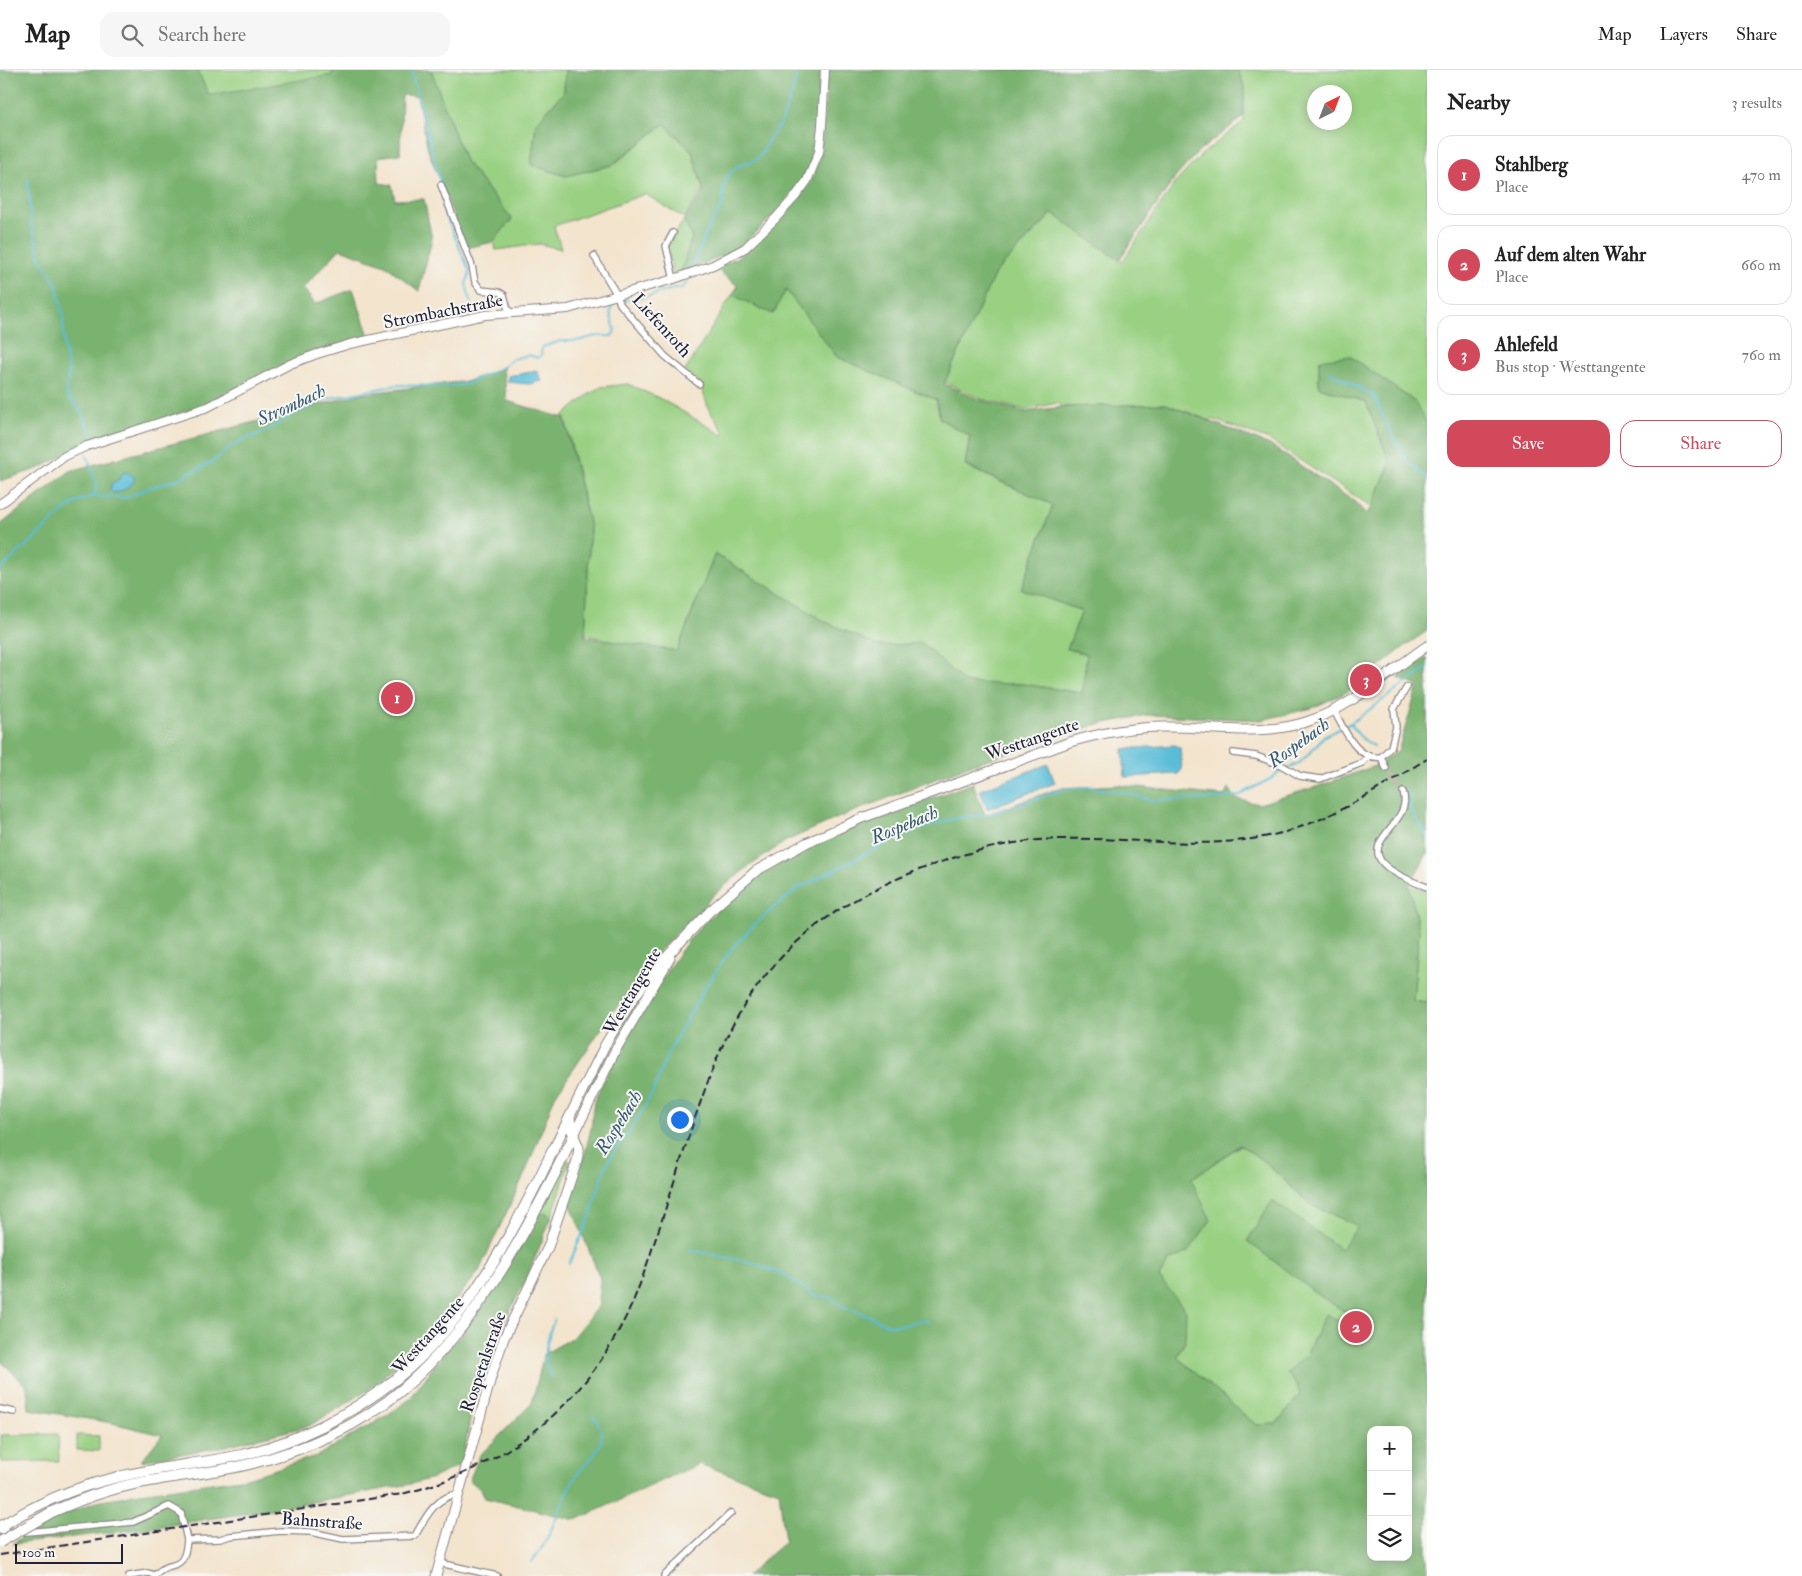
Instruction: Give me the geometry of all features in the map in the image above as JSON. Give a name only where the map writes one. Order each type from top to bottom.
[{"type":"highway","name":"Westtangente","points":[[0,1529],[49,1500],[119,1476],[243,1455],[280,1444],[314,1430],[367,1400],[397,1378],[416,1360],[435,1341],[466,1303],[501,1250],[535,1188],[553,1150]]},
{"type":"highway","name":"Westtangente","points":[[0,1542],[52,1512],[81,1499],[125,1486],[206,1473],[273,1458],[306,1446],[374,1410],[404,1388],[436,1357],[456,1334],[509,1258],[564,1155]]},
{"type":"main road","name":"Strombachstraße","points":[[0,504],[65,456],[87,446],[208,407],[290,364],[317,354],[350,344],[485,315],[568,309],[674,279],[713,265],[745,248],[790,202],[807,181],[818,152],[822,126],[825,70]]},
{"type":"main road","name":"Westtangente","points":[[553,1150],[605,1045],[632,1000],[655,969],[710,911],[756,871],[806,844],[862,818],[1102,732],[1162,727],[1239,730],[1281,728],[1303,723],[1334,711],[1360,695],[1427,646]]},
{"type":"main road","name":"Westtangente","points":[[564,1155],[615,1051],[675,948]]},
{"type":"main road","name":"Rospetalstraße","points":[[436,1576],[492,1374],[504,1338],[548,1247],[576,1162],[579,1148],[570,1122],[571,1113]]},
{"type":"street","points":[[441,185],[472,266],[475,282],[480,290],[499,292],[504,295],[509,313]]},
{"type":"street","points":[[673,233],[666,246],[674,279]]},
{"type":"street","name":"Liefenroth","points":[[594,256],[617,295],[620,304],[665,356],[699,384]]},
{"type":"street","points":[[1334,711],[1358,749],[1369,756],[1382,756],[1391,747],[1396,727],[1394,709],[1408,687]]},
{"type":"street","points":[[1232,753],[1256,756],[1281,765],[1300,776],[1320,779],[1362,764],[1369,756]]},
{"type":"street","points":[[1382,756],[1386,768]]},
{"type":"street","points":[[1403,792],[1405,797],[1403,810],[1382,838],[1378,849],[1380,859],[1386,867],[1400,877],[1427,888]]},
{"type":"street","points":[[0,1409],[14,1412]]},
{"type":"street","name":"Bahnstraße","points":[[187,1540],[220,1539],[230,1536],[281,1531],[312,1532],[357,1540],[410,1537],[414,1536],[439,1501],[453,1494],[460,1494]]},
{"type":"street","points":[[0,1529],[28,1532],[133,1522],[169,1506],[180,1513],[187,1540],[186,1555],[183,1560],[179,1564],[157,1572],[154,1576],[148,1573],[129,1576]]},
{"type":"street","points":[[664,1576],[731,1513]]},
{"type":"street","points":[[440,1563],[498,1576]]},
{"type":"green space","points":[[0,70],[197,70],[209,95],[332,75],[333,70],[431,70],[465,161],[512,219],[493,242],[466,248],[428,150],[417,96],[402,95],[400,154],[378,157],[379,183],[392,185],[395,200],[424,199],[432,239],[419,291],[385,265],[340,249],[303,288],[315,304],[353,289],[369,336],[316,351],[262,374],[208,402],[170,417],[87,443],[40,468],[0,481]]},
{"type":"green space","points":[[197,70],[333,70],[333,76],[209,95]]},
{"type":"green space","points":[[431,70],[565,70],[564,92],[536,123],[531,165],[566,176],[613,165],[664,124],[692,151],[703,189],[684,218],[645,194],[554,226],[561,249],[540,244],[496,250],[493,242],[512,219],[465,161]]},
{"type":"green space","points":[[565,70],[820,70],[814,153],[805,178],[773,216],[745,243],[707,263],[681,272],[692,238],[684,220],[704,191],[692,151],[664,124],[612,165],[566,176],[531,165],[536,123],[564,92]]},
{"type":"green space","points":[[828,70],[1238,70],[1244,86],[1243,117],[1199,151],[1174,179],[1119,260],[1052,213],[995,273],[944,384],[979,400],[1025,412],[1062,407],[1166,404],[1270,445],[1355,502],[1366,514],[1372,507],[1390,463],[1366,402],[1319,387],[1319,360],[1350,356],[1415,402],[1427,424],[1427,631],[1347,692],[1312,708],[1261,720],[1147,715],[1095,725],[976,763],[840,817],[786,841],[744,870],[717,892],[663,947],[611,1015],[555,1096],[526,1171],[478,1273],[415,1349],[367,1391],[309,1426],[221,1447],[141,1461],[162,1435],[112,1423],[29,1409],[27,1387],[0,1360],[0,525],[70,471],[360,394],[468,381],[503,368],[507,401],[564,418],[590,527],[585,637],[677,651],[715,554],[824,621],[878,646],[922,643],[965,683],[1023,684],[1082,693],[1087,654],[1067,649],[1082,611],[1021,589],[1053,505],[965,465],[970,436],[940,419],[937,400],[837,357],[786,290],[773,314],[732,295],[738,286],[716,269],[746,252],[811,182],[821,152]]},
{"type":"green space","points":[[1238,70],[1427,70],[1427,424],[1415,402],[1350,357],[1319,360],[1319,387],[1366,402],[1390,463],[1372,507],[1269,440],[1166,404],[1062,407],[1057,403],[1025,410],[981,399],[945,382],[995,273],[1053,213],[1122,262],[1176,182],[1201,155],[1244,121],[1244,86]]},
{"type":"green space","points":[[684,220],[692,238],[681,272],[673,274],[667,246]]},
{"type":"green space","points":[[786,290],[837,357],[936,400],[940,419],[970,436],[965,466],[1053,505],[1021,589],[1082,611],[1067,649],[1087,654],[1082,693],[1023,684],[965,683],[922,643],[878,646],[824,621],[715,554],[677,651],[612,642],[611,640],[585,635],[590,527],[565,418],[562,417],[588,395],[601,387],[628,384],[661,399],[723,435],[724,432],[709,410],[700,383],[685,371],[732,295],[773,314]]},
{"type":"green space","points":[[1427,657],[1427,854],[1409,886],[1419,930],[1413,1001],[1427,1003],[1427,1576],[747,1576],[785,1541],[779,1491],[699,1464],[576,1520],[485,1498],[480,1488],[469,1481],[480,1455],[532,1403],[544,1354],[572,1338],[599,1305],[600,1278],[569,1201],[589,1138],[594,1104],[609,1070],[661,980],[689,940],[718,910],[750,884],[784,862],[820,843],[895,811],[973,783],[985,815],[1060,788],[1118,785],[1224,796],[1229,788],[1236,799],[1259,804],[1319,786],[1375,766],[1398,751],[1418,686],[1398,678]],"holes":[[[1240,1145],[1266,1163],[1311,1205],[1358,1226],[1341,1249],[1272,1201],[1247,1241],[1320,1296],[1368,1326],[1365,1331],[1325,1314],[1307,1353],[1287,1373],[1295,1383],[1300,1394],[1276,1424],[1256,1425],[1177,1357],[1185,1341],[1186,1311],[1159,1277],[1169,1261],[1188,1252],[1211,1220],[1191,1179]]]},
{"type":"green space","points":[[1409,886],[1427,891],[1427,1003],[1413,1001],[1419,930]]},
{"type":"green space","points":[[660,968],[620,1033],[574,1121],[582,1100],[602,1061]]},
{"type":"green space","points":[[1241,1145],[1266,1163],[1311,1205],[1359,1226],[1341,1250],[1272,1201],[1320,1296],[1369,1326],[1365,1331],[1325,1315],[1307,1353],[1287,1373],[1295,1383],[1300,1394],[1276,1424],[1256,1425],[1177,1357],[1185,1341],[1159,1277],[1169,1261],[1188,1252],[1191,1179]]},
{"type":"green space","points":[[568,1159],[570,1161],[551,1219],[549,1216],[539,1214]]},
{"type":"green space","points":[[547,1213],[551,1219],[525,1282],[487,1354],[475,1393],[462,1464],[433,1478],[411,1484],[280,1508],[157,1527],[13,1544],[32,1528],[93,1503],[133,1494],[247,1478],[317,1456],[384,1417],[409,1400],[440,1358],[463,1333],[487,1301],[539,1214]]},
{"type":"green space","points":[[58,1434],[59,1461],[1,1462],[1,1435]]},
{"type":"green space","points":[[77,1435],[99,1436],[99,1451],[77,1450]]},
{"type":"water","points":[[537,371],[542,381],[529,384],[508,382],[508,376]]},
{"type":"water","points":[[124,472],[129,473],[135,478],[134,481],[127,488],[114,493],[110,489],[111,484],[118,480]]},
{"type":"water","points":[[1175,745],[1180,748],[1182,770],[1178,774],[1125,777],[1123,749]]},
{"type":"water","points":[[1048,764],[1055,783],[987,809],[980,790]]},
{"type":"waterway","points":[[411,70],[437,171],[442,183]]},
{"type":"waterway","name":"Strombach","points":[[692,267],[708,229],[723,204],[723,191],[726,179],[738,166],[757,159],[762,153],[769,139],[781,123],[792,94],[798,70]]},
{"type":"waterway","points":[[28,180],[31,224],[41,259],[56,283],[63,314],[64,344],[69,372],[66,394],[81,412],[92,436]]},
{"type":"waterway","points":[[442,207],[470,272],[466,284],[472,307]]},
{"type":"waterway","name":"Strombach","points":[[621,301],[642,298],[676,288],[681,289],[688,281]]},
{"type":"waterway","name":"Strombach","points":[[0,570],[68,507],[81,500],[94,496],[125,498],[151,487],[176,480],[212,462],[232,446],[267,431],[293,414],[326,399],[398,385],[444,386],[467,384],[505,366],[513,359],[529,355],[538,358],[541,356],[542,347],[561,341],[577,341],[596,336],[612,336],[615,330],[610,312],[612,305],[616,303]]},
{"type":"waterway","points":[[1328,371],[1374,396],[1394,439],[1408,461],[1427,478]]},
{"type":"waterway","points":[[86,454],[97,483],[94,496]]},
{"type":"waterway","name":"Rospebach","points":[[569,1264],[591,1214],[605,1168],[614,1152],[629,1133],[653,1092],[668,1053],[705,987],[733,947],[757,922],[797,889],[881,846],[917,830],[948,820],[993,813],[1064,789],[1090,787],[1126,793],[1151,800],[1215,799],[1238,796],[1272,778],[1279,772],[1298,764],[1324,736],[1351,723],[1427,668]]},
{"type":"waterway","points":[[1351,723],[1360,736],[1374,746]]},
{"type":"waterway","points":[[1410,792],[1410,809],[1427,835]]},
{"type":"waterway","points":[[690,1250],[751,1262],[785,1275],[814,1295],[829,1297],[844,1307],[888,1325],[905,1325],[920,1320],[929,1322]]},
{"type":"waterway","name":"Rospebach","points":[[551,1377],[546,1363],[546,1348],[554,1319]]},
{"type":"waterway","name":"Rospebach","points":[[531,1562],[551,1531],[576,1476],[599,1446],[602,1437],[601,1431],[593,1416]]},
{"type":"tunnel","points":[[1386,768],[1403,792]]},
{"type":"railway","points":[[0,1555],[402,1494],[437,1484],[501,1454],[529,1435],[556,1413],[580,1388],[620,1328],[637,1291],[713,1068],[731,1029],[751,995],[774,965],[800,939],[830,916],[862,896],[899,878],[953,858],[1000,846],[1048,839],[1213,843],[1238,841],[1285,832],[1307,825],[1348,806],[1427,759]]},
{"type":"place","name":"Ahlefeld","points":[[1366,680]]},
{"type":"place","name":"Stahlberg","points":[[397,698]]},
{"type":"place","name":"Auf dem alten Wahr","points":[[1356,1327]]}]
